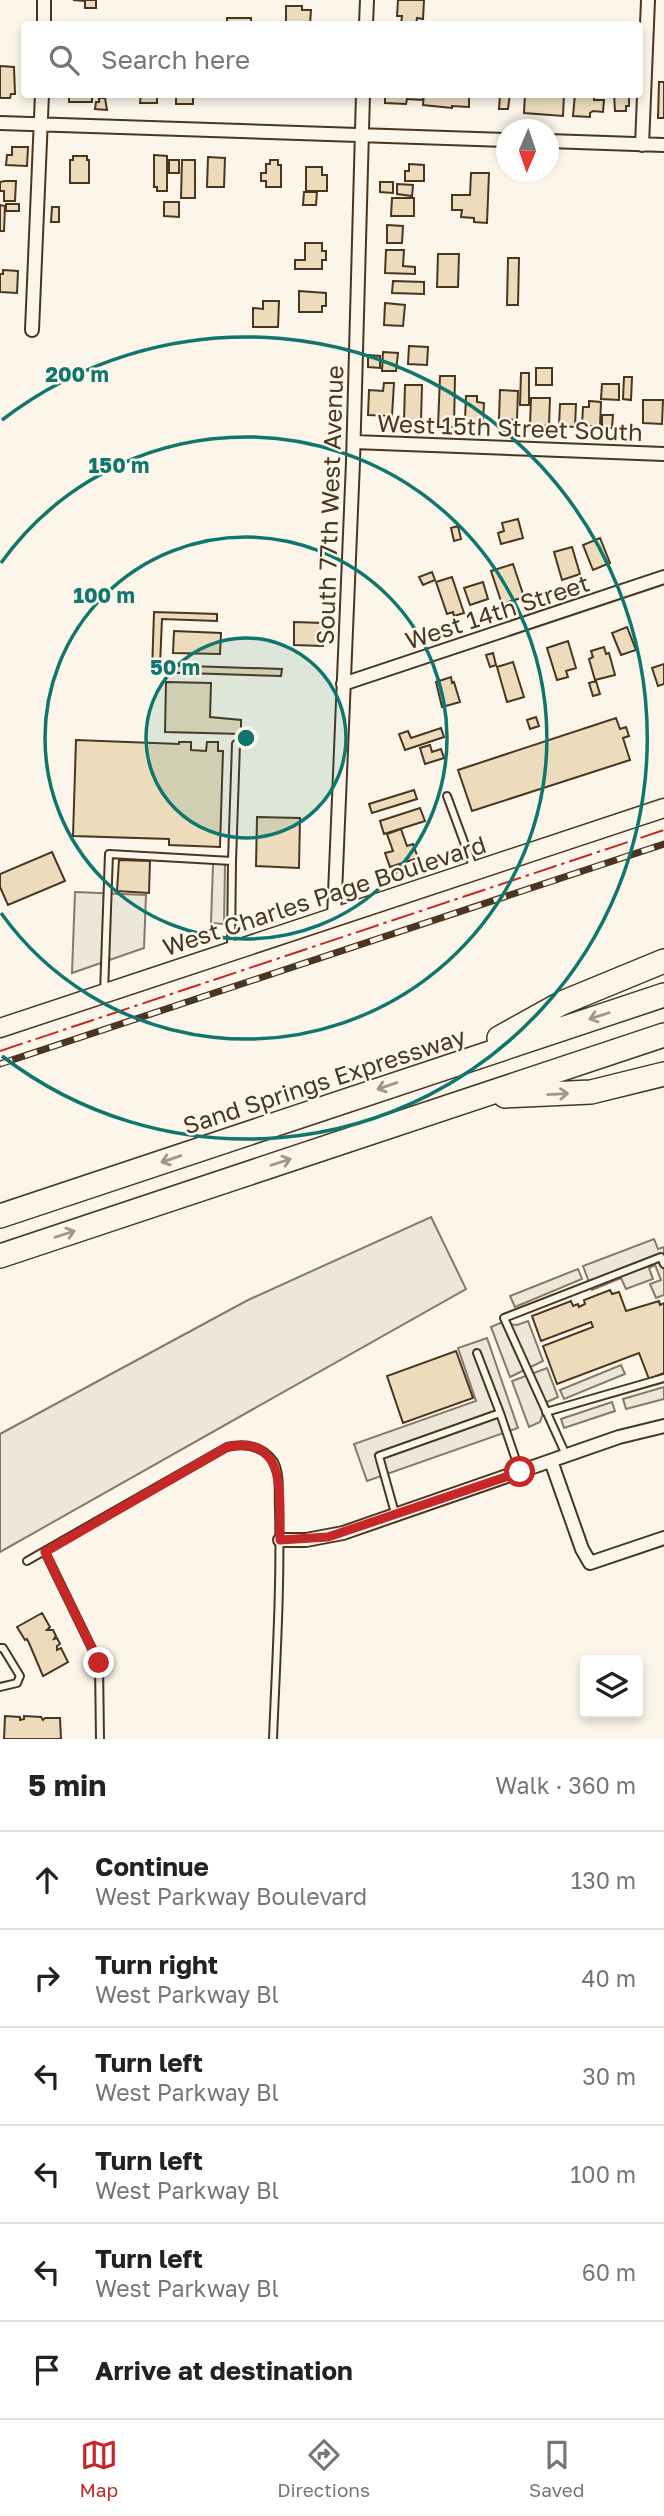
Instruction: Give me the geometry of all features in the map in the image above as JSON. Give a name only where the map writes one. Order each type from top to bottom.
[{"type":"highway","points":[[452,1065],[562,1003],[664,961]]},
{"type":"highway","name":"Sand Springs Expressway","points":[[0,1216],[664,995]]},
{"type":"highway","points":[[0,1256],[664,1035]]},
{"type":"highway","points":[[476,1098],[592,1092],[664,1074]]},
{"type":"main road","name":"West Charles Page Boulevard","points":[[0,1028],[664,808]]},
{"type":"street","points":[[44,0],[44,21]]},
{"type":"street","points":[[366,21],[367,0]]},
{"type":"street","points":[[642,145],[648,0]]},
{"type":"street","points":[[32,330],[42,98]]},
{"type":"street","name":"South 77th West Avenue","points":[[334,918],[354,442],[363,98]]},
{"type":"street","points":[[0,123],[496,140]]},
{"type":"street","points":[[559,141],[664,145]]},
{"type":"street","name":"West 15th Street South","points":[[354,442],[664,454]]},
{"type":"street","name":"West 14th Street","points":[[343,684],[664,577]]},
{"type":"street","points":[[280,1540],[328,1537],[566,1455],[664,1426]]},
{"type":"street","points":[[551,1461],[582,1549],[590,1563],[664,1538]]},
{"type":"lane","points":[[231,951],[236,744]]},
{"type":"lane","points":[[447,796],[474,871]]},
{"type":"lane","points":[[104,995],[109,854],[232,861]]},
{"type":"lane","points":[[566,1455],[504,1318],[661,1257],[664,1264]]},
{"type":"lane","points":[[477,1353],[520,1472]]},
{"type":"lane","points":[[547,1412],[664,1378]]},
{"type":"lane","points":[[395,1513],[379,1456],[500,1413]]},
{"type":"lane","points":[[27,1561],[227,1447],[238,1444],[256,1447],[274,1463],[278,1486],[280,1540],[273,1739]]},
{"type":"lane","points":[[45,1552],[99,1663],[100,1739]]},
{"type":"lane","points":[[0,1648],[3,1648],[20,1676],[17,1683],[0,1687]]},
{"type":"shaded area","points":[[213,864],[225,864],[224,924],[211,923]]},
{"type":"shaded area","points":[[75,892],[146,895],[144,948],[72,973]]},
{"type":"shaded area","points":[[431,1217],[466,1289],[0,1552],[0,1434],[248,1300]]},
{"type":"shaded area","points":[[654,1239],[658,1249],[664,1247],[664,1295],[656,1298],[650,1284],[661,1280],[655,1265],[649,1268],[653,1279],[626,1289],[621,1278],[592,1290],[583,1266]]},
{"type":"shaded area","points":[[578,1269],[582,1279],[515,1307],[510,1296]]},
{"type":"shaded area","points":[[528,1321],[543,1361],[510,1377],[491,1327],[500,1323],[517,1325]]},
{"type":"shaded area","points":[[487,1338],[518,1428],[367,1481],[354,1444],[476,1401],[458,1348]]},
{"type":"shaded area","points":[[621,1365],[625,1374],[564,1399],[560,1390]]},
{"type":"shaded area","points":[[547,1368],[558,1397],[547,1402],[540,1422],[529,1427],[512,1381]]},
{"type":"shaded area","points":[[664,1387],[664,1399],[626,1409],[623,1399]]},
{"type":"shaded area","points":[[612,1402],[615,1411],[564,1428],[561,1419]]},
{"type":"building","points":[[73,0],[96,0],[96,8],[85,8],[85,1]]},
{"type":"building","points":[[398,0],[424,0],[423,19],[401,21],[402,16],[397,16]]},
{"type":"building","points":[[286,6],[302,6],[302,10],[311,10],[310,21],[286,21]]},
{"type":"building","points":[[227,18],[251,18],[251,21],[227,21]]},
{"type":"building","points":[[0,66],[14,67],[15,94],[11,94],[10,98],[0,98]]},
{"type":"building","points":[[659,82],[664,82],[664,118],[658,118]]},
{"type":"building","points":[[69,98],[92,98],[92,102],[69,102]]},
{"type":"building","points":[[99,98],[105,98],[107,110],[95,109]]},
{"type":"building","points":[[141,98],[157,98],[157,103],[140,103]]},
{"type":"building","points":[[176,98],[193,98],[193,104],[176,104]]},
{"type":"building","points":[[385,98],[423,98],[407,99],[406,104],[385,103]]},
{"type":"building","points":[[424,98],[469,98],[469,107],[423,105]]},
{"type":"building","points":[[500,98],[509,98],[508,109],[499,109]]},
{"type":"building","points":[[525,98],[564,98],[563,116],[524,113]]},
{"type":"building","points":[[575,98],[604,100],[603,112],[593,111],[590,117],[573,116]]},
{"type":"building","points":[[614,98],[629,98],[626,111],[615,111]]},
{"type":"building","points":[[12,147],[28,147],[27,166],[6,165],[7,155],[12,155]]},
{"type":"building","points":[[154,155],[167,156],[167,191],[157,191],[157,187],[154,187]]},
{"type":"building","points":[[73,156],[87,156],[89,183],[70,183],[70,160],[73,160]]},
{"type":"building","points":[[208,157],[225,158],[224,187],[207,187]]},
{"type":"building","points":[[169,160],[179,160],[179,173],[169,173]]},
{"type":"building","points":[[182,160],[195,160],[195,198],[181,198]]},
{"type":"building","points":[[270,160],[278,160],[278,165],[281,165],[281,187],[266,187],[266,181],[261,181],[261,173],[266,173],[266,164],[270,164]]},
{"type":"building","points":[[409,164],[424,165],[424,181],[405,181],[405,171],[409,171]]},
{"type":"building","points":[[306,167],[322,167],[322,175],[327,175],[327,191],[306,191]]},
{"type":"building","points":[[471,173],[489,173],[487,223],[474,222],[474,218],[461,217],[462,210],[452,210],[452,195],[470,195]]},
{"type":"building","points":[[16,181],[15,201],[4,201],[0,182]]},
{"type":"building","points":[[380,182],[393,182],[393,193],[380,192]]},
{"type":"building","points":[[397,184],[413,185],[412,196],[397,194]]},
{"type":"building","points":[[304,192],[317,192],[316,205],[303,205]]},
{"type":"building","points":[[392,198],[414,198],[414,216],[391,216]]},
{"type":"building","points":[[164,202],[179,202],[179,217],[164,216]]},
{"type":"building","points":[[6,204],[19,204],[19,211],[6,211]]},
{"type":"building","points":[[0,205],[5,206],[4,231],[0,231]]},
{"type":"building","points":[[52,207],[59,207],[59,222],[51,222]]},
{"type":"building","points":[[387,225],[403,226],[402,243],[387,243]]},
{"type":"building","points":[[305,243],[322,243],[326,260],[322,260],[322,269],[295,269],[295,260],[305,260]]},
{"type":"building","points":[[386,250],[404,250],[403,266],[415,267],[415,274],[385,273]]},
{"type":"building","points":[[438,254],[459,254],[458,287],[437,287]]},
{"type":"building","points":[[508,258],[519,258],[518,305],[507,305]]},
{"type":"building","points":[[3,270],[18,271],[17,293],[0,292],[0,274],[3,274]]},
{"type":"building","points":[[393,281],[424,282],[424,294],[392,293]]},
{"type":"building","points":[[299,291],[326,293],[326,306],[322,306],[322,312],[299,312]]},
{"type":"building","points":[[263,301],[279,301],[278,327],[253,327],[253,308],[263,309]]},
{"type":"building","points":[[385,303],[405,305],[403,326],[384,325]]},
{"type":"building","points":[[409,346],[428,347],[427,365],[408,364]]},
{"type":"building","points":[[383,352],[398,353],[396,371],[382,371]]},
{"type":"building","points":[[368,355],[380,356],[380,368],[368,367]]},
{"type":"building","points":[[536,368],[552,368],[552,385],[536,385]]},
{"type":"building","points":[[521,373],[529,373],[529,405],[520,405]]},
{"type":"building","points":[[440,376],[455,376],[454,427],[438,427]]},
{"type":"building","points":[[624,377],[632,377],[631,400],[623,399]]},
{"type":"building","points":[[384,383],[394,383],[392,416],[368,415],[369,390],[383,391]]},
{"type":"building","points":[[602,384],[619,384],[619,400],[601,399]]},
{"type":"building","points":[[405,385],[422,385],[419,427],[406,426],[404,422]]},
{"type":"building","points":[[500,390],[518,391],[517,420],[499,419]]},
{"type":"building","points":[[466,396],[477,396],[477,402],[484,403],[483,419],[478,419],[478,422],[465,419]]},
{"type":"building","points":[[531,398],[550,398],[549,426],[530,425]]},
{"type":"building","points":[[643,400],[663,400],[662,424],[643,423]]},
{"type":"building","points":[[589,401],[601,402],[600,426],[582,426],[583,407],[589,407]]},
{"type":"building","points":[[560,404],[576,404],[575,427],[559,426]]},
{"type":"building","points":[[602,415],[613,415],[612,428],[602,428]]},
{"type":"building","points":[[518,519],[523,538],[501,544],[498,533],[504,531],[502,523]]},
{"type":"building","points":[[458,526],[461,539],[454,541],[451,528]]},
{"type":"building","points":[[600,538],[610,563],[593,570],[583,545]]},
{"type":"building","points":[[572,547],[580,574],[562,580],[554,552]]},
{"type":"building","points":[[513,564],[524,597],[502,604],[491,571]]},
{"type":"building","points":[[432,572],[435,580],[423,585],[419,577]]},
{"type":"building","points":[[452,577],[464,613],[454,616],[453,612],[447,614],[436,582]]},
{"type":"building","points":[[483,582],[488,599],[470,605],[464,588]]},
{"type":"building","points":[[154,612],[217,614],[217,621],[162,619],[160,665],[282,669],[281,676],[152,672]]},
{"type":"building","points":[[294,622],[324,623],[323,646],[294,645]]},
{"type":"building","points":[[627,627],[636,650],[621,655],[612,633]]},
{"type":"building","points":[[174,631],[221,633],[220,654],[173,653]]},
{"type":"building","points":[[568,641],[576,668],[566,671],[568,677],[557,680],[547,648]]},
{"type":"building","points":[[604,647],[606,654],[609,653],[615,675],[595,680],[589,659],[593,657],[591,651]]},
{"type":"building","points":[[493,653],[496,665],[490,667],[486,655]]},
{"type":"building","points":[[513,662],[524,697],[507,702],[497,667]]},
{"type":"building","points":[[664,664],[664,684],[658,686],[652,668]]},
{"type":"building","points":[[451,677],[460,702],[442,707],[436,682]]},
{"type":"building","points":[[596,681],[600,694],[593,696],[589,683]]},
{"type":"building","points":[[166,682],[211,683],[210,717],[241,720],[241,734],[165,732]]},
{"type":"building","points":[[536,717],[539,726],[530,729],[527,720]]},
{"type":"building","points":[[616,718],[620,729],[626,727],[629,736],[623,738],[630,760],[472,811],[458,770]]},
{"type":"building","points":[[441,728],[444,737],[405,750],[399,734],[408,731],[411,738]]},
{"type":"building","points":[[76,740],[179,744],[191,742],[191,750],[206,751],[207,742],[218,742],[218,751],[223,751],[220,847],[169,845],[169,839],[73,836]]},
{"type":"building","points":[[430,745],[432,752],[441,749],[444,758],[425,764],[420,748]]},
{"type":"building","points":[[414,790],[417,799],[372,813],[369,804]]},
{"type":"building","points":[[420,808],[425,821],[384,834],[380,821]]},
{"type":"building","points":[[257,817],[300,818],[299,868],[256,866]]},
{"type":"building","points":[[401,829],[407,846],[413,844],[418,858],[390,867],[385,853],[393,851],[387,834]]},
{"type":"building","points":[[52,852],[65,881],[8,905],[0,887],[0,874]]},
{"type":"building","points":[[119,860],[150,861],[149,893],[117,891]]},
{"type":"building","points":[[610,1290],[612,1294],[619,1292],[626,1311],[659,1301],[660,1305],[664,1303],[664,1373],[649,1379],[639,1353],[557,1384],[543,1346],[593,1327],[591,1322],[541,1341],[532,1316],[571,1301],[573,1306],[578,1304],[579,1307],[585,1304],[584,1300]]},
{"type":"building","points":[[456,1351],[473,1398],[403,1423],[387,1376]]},
{"type":"building","points":[[42,1613],[50,1627],[47,1630],[53,1630],[56,1636],[54,1639],[57,1638],[60,1644],[57,1650],[61,1648],[68,1662],[43,1676],[27,1639],[25,1640],[17,1627]]},
{"type":"building","points":[[5,1716],[20,1717],[20,1720],[24,1719],[24,1716],[41,1717],[43,1720],[60,1718],[61,1739],[4,1739]]},
{"type":"railway","points":[[0,1064],[664,844]]},
{"type":"power","points":[[0,1051],[664,830]]},
{"type":"route","points":[[99,1663],[45,1552],[227,1447],[248,1444],[263,1451],[274,1463],[277,1471],[280,1540],[306,1540],[343,1533],[520,1472]]}]
